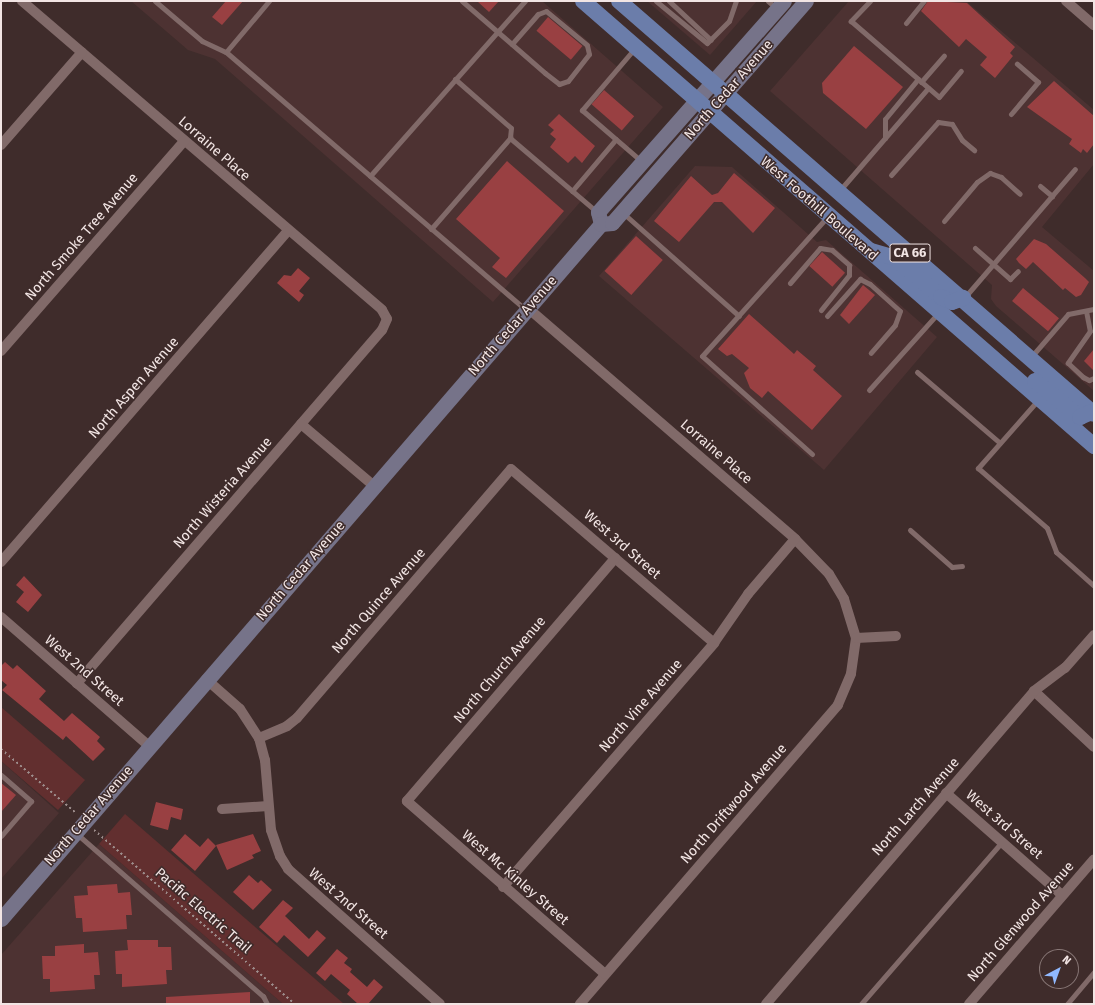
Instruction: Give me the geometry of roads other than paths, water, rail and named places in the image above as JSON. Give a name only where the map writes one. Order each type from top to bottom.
[{"type":"main road","name":"West Foothill Boulevard","points":[[583,1],[938,312],[1094,446]]},
{"type":"main road","name":"West Foothill Boulevard","points":[[619,1],[1093,411]]},
{"type":"main road","name":"North Cedar Avenue","points":[[600,218],[612,223],[806,1]]},
{"type":"main road","name":"North Cedar Avenue","points":[[1,919],[206,679],[528,310],[642,162],[696,101],[776,4]]},
{"type":"main road","points":[[866,249],[895,258],[941,298],[952,302],[963,298]]},
{"type":"main road","points":[[985,352],[1005,356],[1080,417],[1093,411]]},
{"type":"street","name":"Lorraine Place","points":[[22,1],[288,232],[382,310],[387,319]]},
{"type":"street","points":[[1066,1],[1094,25]]},
{"type":"street","points":[[1,145],[82,52]]},
{"type":"street","name":"North Smoke Tree Avenue","points":[[1,351],[184,141]]},
{"type":"street","name":"North Aspen Avenue","points":[[1,562],[288,232]]},
{"type":"street","name":"Lorraine Place","points":[[528,310],[795,539],[829,574],[844,599],[856,638]]},
{"type":"street","name":"North Wisteria Avenue","points":[[77,683],[382,330],[387,319]]},
{"type":"street","points":[[301,424],[374,486]]},
{"type":"street","name":"West 3rd Street","points":[[511,469],[714,643]]},
{"type":"street","name":"North Quince Avenue","points":[[258,738],[287,726],[296,718],[511,469]]},
{"type":"street","name":"North Vine Avenue","points":[[503,887],[714,643],[748,594],[795,539]]},
{"type":"street","name":"North Church Avenue","points":[[407,801],[615,558]]},
{"type":"street","name":"West 2nd Street","points":[[1,617],[149,746]]},
{"type":"street","name":"North Larch Avenue","points":[[766,1004],[1034,692],[1065,668],[1094,635]]},
{"type":"street","points":[[856,638],[896,636]]},
{"type":"street","name":"North Driftwood Avenue","points":[[580,1004],[838,705],[851,674],[856,638]]},
{"type":"street","name":"West 2nd Street","points":[[206,679],[240,709],[258,738],[264,760],[268,806],[276,845],[288,869],[440,1004]]},
{"type":"street","points":[[1034,692],[1094,747]]},
{"type":"street","name":"West 3rd Street","points":[[946,793],[1062,895]]},
{"type":"street","name":"West Mc Kinley Street","points":[[407,801],[503,887],[606,974]]},
{"type":"street","points":[[222,809],[268,806]]},
{"type":"street","name":"North Glenwood Avenue","points":[[969,1004],[1094,859]]},
{"type":"lane","points":[[155,1],[202,41],[226,52],[431,229],[528,310]]},
{"type":"lane","points":[[226,52],[269,1]]},
{"type":"lane","points":[[462,1],[545,73],[559,84],[568,81],[588,56],[587,45],[550,12],[543,11],[512,44]]},
{"type":"lane","points":[[370,176],[454,79],[525,1]]},
{"type":"lane","points":[[656,1],[693,35],[707,44],[729,21],[734,3]]},
{"type":"lane","points":[[669,1],[711,40]]},
{"type":"lane","points":[[870,1],[851,21],[939,97],[961,71]]},
{"type":"lane","points":[[906,23],[924,1]]},
{"type":"lane","points":[[636,48],[582,110],[642,162]]},
{"type":"lane","points":[[884,138],[885,119],[919,80],[944,56]]},
{"type":"lane","points":[[1011,114],[1038,82],[1017,64]]},
{"type":"lane","points":[[431,229],[510,138],[510,128],[454,79]]},
{"type":"lane","points":[[838,192],[928,88]]},
{"type":"lane","points":[[891,175],[938,122],[952,124],[962,140],[974,150]]},
{"type":"lane","points":[[510,138],[572,191],[600,218]]},
{"type":"lane","points":[[572,191],[616,139]]},
{"type":"lane","points":[[963,298],[1075,169]]},
{"type":"lane","points":[[944,221],[977,182],[990,173],[1001,177],[1020,194]]},
{"type":"lane","points":[[1040,186],[1052,196]]},
{"type":"lane","points":[[622,212],[738,316]]},
{"type":"lane","points":[[812,454],[702,356],[828,216]]},
{"type":"lane","points":[[790,283],[820,248],[832,250],[848,265],[849,275],[821,310]]},
{"type":"lane","points":[[975,248],[1010,279],[1018,271]]},
{"type":"lane","points":[[827,316],[860,279],[870,284],[900,311],[895,325],[871,353]]},
{"type":"lane","points":[[1031,358],[1068,314],[1094,309]]},
{"type":"lane","points":[[1086,311],[1090,332],[1068,363],[1083,377],[1089,380],[1094,378]]},
{"type":"lane","points":[[869,390],[938,312]]},
{"type":"lane","points":[[917,372],[1000,443]]},
{"type":"lane","points":[[1039,399],[978,468],[1047,528],[1056,552],[1094,586]]},
{"type":"lane","points":[[910,530],[952,567],[962,566]]},
{"type":"lane","points":[[1,775],[31,801],[1,836]]},
{"type":"lane","points":[[74,832],[263,996],[267,1004]]},
{"type":"lane","points":[[862,1004],[1002,842]]},
{"type":"lane","points":[[1067,1004],[1094,972]]}]
